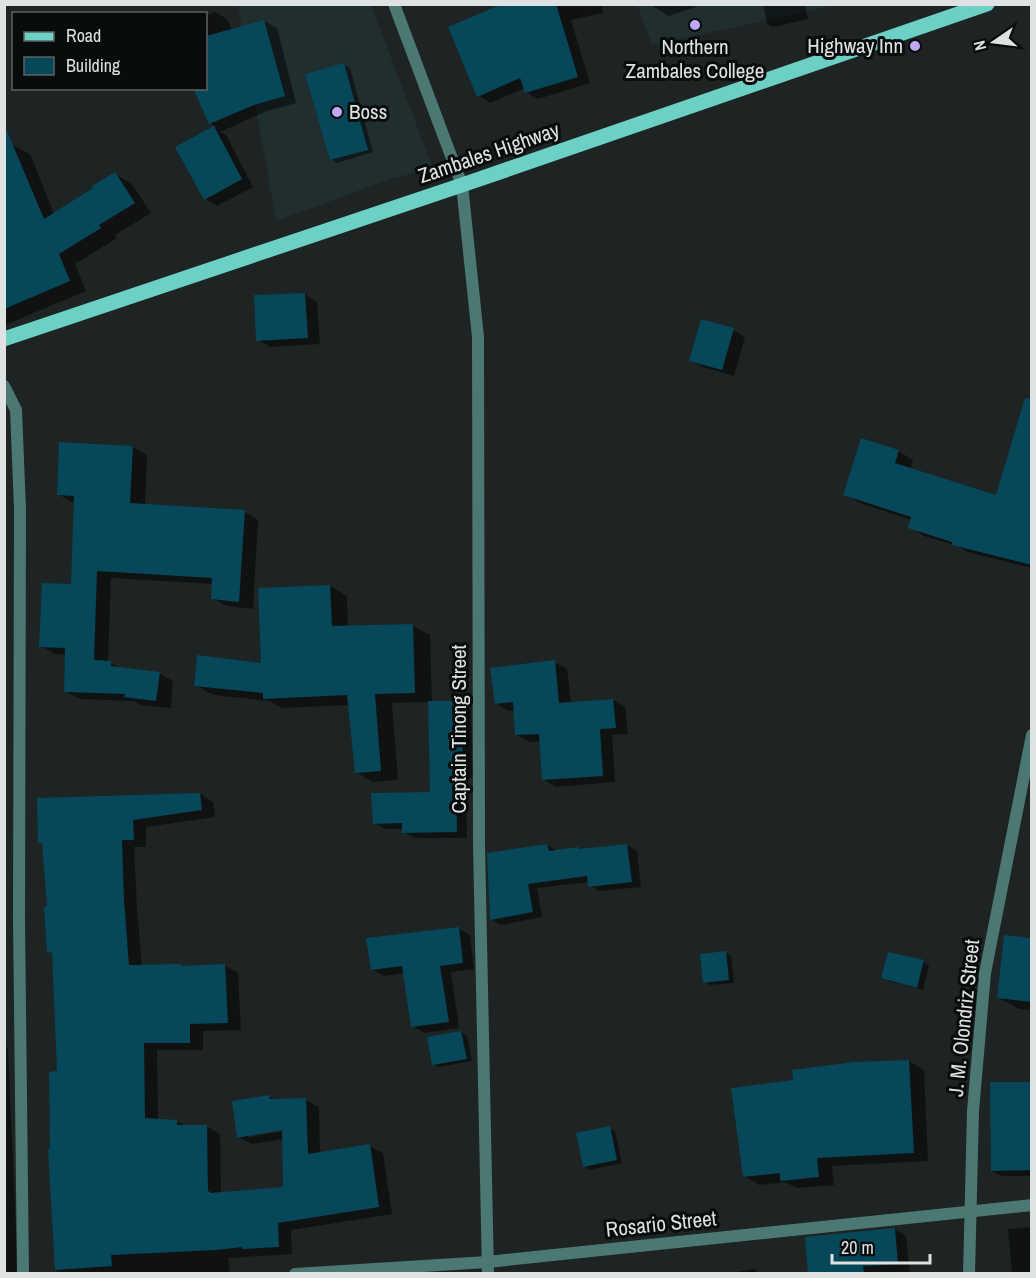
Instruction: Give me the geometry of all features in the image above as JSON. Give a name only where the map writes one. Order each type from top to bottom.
[{"type":"main road","name":"Zambales Highway","points":[[4,339],[987,4]]},
{"type":"street","name":"Captain Tinong Street","points":[[394,4],[462,184],[478,338],[479,845],[487,1268]]},
{"type":"street","points":[[4,386],[16,410],[20,508],[19,919],[23,1274]]},
{"type":"street","name":"J. M. Olondriz Street","points":[[969,1274],[973,1111],[985,973],[1032,735]]},
{"type":"street","name":"Rosario Street","points":[[295,1274],[487,1268],[1032,1205]]},
{"type":"shaded area","name":"Northern Zambales College","points":[[637,4],[836,5],[652,45]]},
{"type":"shaded area","points":[[238,5],[371,5],[433,168],[391,179],[276,221]]},
{"type":"building","points":[[502,4],[556,4],[578,77],[525,93],[520,78],[477,97],[448,27]]},
{"type":"building","points":[[264,20],[285,96],[254,105],[209,124],[194,90],[207,90],[207,36]]},
{"type":"building","name":"Boss","points":[[344,63],[368,150],[330,160],[305,74]]},
{"type":"building","points":[[4,124],[44,219],[115,172],[135,203],[99,225],[101,228],[59,254],[70,281],[4,309]]},
{"type":"building","points":[[214,126],[242,179],[204,200],[175,147]]},
{"type":"building","points":[[305,293],[308,338],[256,341],[254,295]]},
{"type":"building","points":[[701,319],[734,328],[722,370],[689,361]]},
{"type":"building","points":[[1025,398],[1032,399],[1032,565],[952,545],[952,542],[908,528],[911,517],[843,495],[861,438],[899,450],[895,463],[996,495]]},
{"type":"building","points":[[59,442],[133,446],[130,503],[245,510],[239,602],[211,599],[212,578],[97,571],[94,660],[111,661],[111,666],[160,672],[156,701],[124,697],[125,694],[64,692],[65,648],[39,647],[42,583],[71,584],[74,496],[57,495]]},
{"type":"building","points":[[330,585],[332,626],[413,624],[415,693],[375,694],[381,771],[355,773],[347,695],[263,699],[263,693],[194,686],[197,655],[261,663],[258,588]]},
{"type":"building","points":[[555,660],[559,703],[613,699],[616,728],[600,729],[603,776],[542,780],[539,734],[515,735],[513,702],[495,704],[490,668]]},
{"type":"building","points":[[428,701],[461,701],[463,772],[456,773],[457,832],[402,833],[402,823],[373,824],[371,793],[430,792]]},
{"type":"building","points":[[200,793],[202,810],[133,820],[134,840],[122,840],[129,965],[225,964],[228,1023],[190,1024],[190,1043],[144,1043],[145,1118],[177,1120],[177,1125],[207,1125],[208,1192],[210,1193],[283,1187],[282,1130],[237,1138],[232,1101],[269,1095],[270,1099],[306,1098],[308,1154],[370,1144],[379,1207],[278,1223],[279,1247],[111,1255],[112,1266],[55,1270],[48,1149],[50,1149],[49,1072],[57,1071],[52,952],[47,953],[44,907],[47,906],[42,843],[38,843],[37,798]]},
{"type":"building","points":[[547,844],[549,851],[627,844],[632,882],[588,887],[587,876],[528,884],[533,912],[490,920],[487,853]]},
{"type":"building","points":[[459,927],[463,963],[440,966],[449,1022],[411,1027],[402,966],[371,970],[366,938]]},
{"type":"building","points":[[1004,935],[1032,938],[1032,1002],[997,998]]},
{"type":"building","points":[[726,951],[729,980],[703,983],[700,954]]},
{"type":"building","points":[[888,952],[924,960],[917,988],[881,978]]},
{"type":"building","points":[[461,1031],[467,1059],[432,1065],[427,1037]]},
{"type":"building","points":[[909,1060],[914,1153],[817,1158],[819,1177],[780,1181],[780,1173],[743,1177],[731,1088],[793,1080],[792,1070],[854,1062]]},
{"type":"building","points":[[990,1082],[1030,1082],[1032,1170],[991,1171]]},
{"type":"building","points":[[610,1126],[617,1160],[583,1167],[576,1133]]},
{"type":"building","points":[[895,1228],[898,1264],[863,1266],[864,1274],[808,1274],[805,1237]]},
{"type":"place","name":"Northern Zambales College","points":[[695,25]]},
{"type":"place","name":"Highway Inn","points":[[915,46]]},
{"type":"place","name":"Boss","points":[[337,112]]}]
